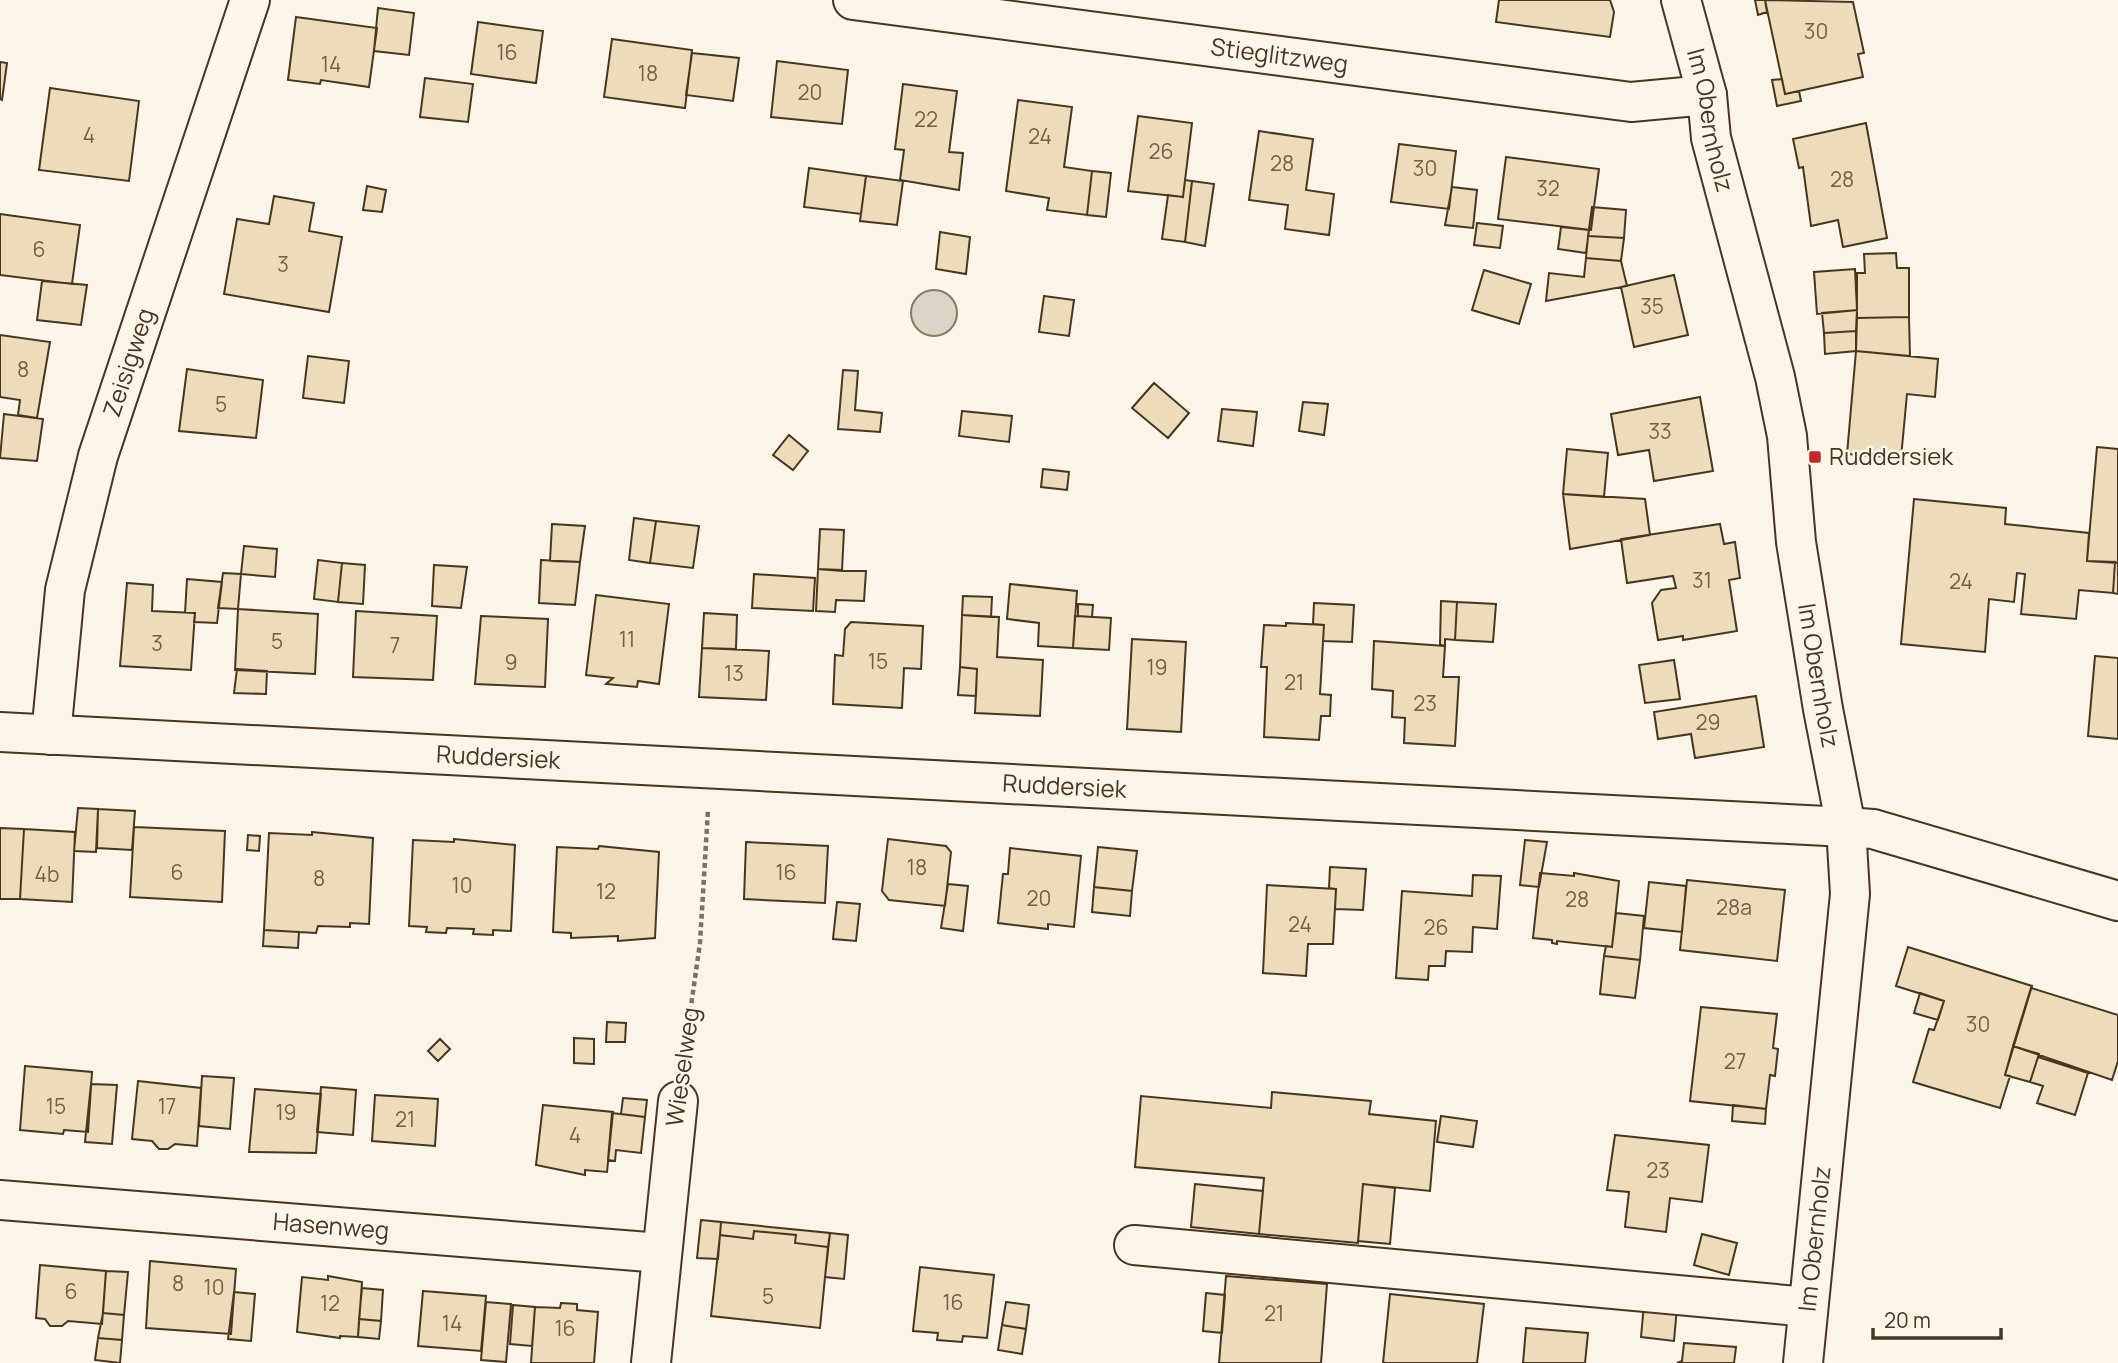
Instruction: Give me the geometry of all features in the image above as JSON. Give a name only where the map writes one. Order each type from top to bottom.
[{"type":"street","name":"Zeisigweg","points":[[51,735],[65,590],[77,531],[98,456],[250,0]]},
{"type":"street","name":"Stieglitzweg","points":[[853,0],[1631,102],[1707,95]]},
{"type":"street","name":"Im Obernholz","points":[[1681,0],[1707,95],[1711,138],[1775,377],[1787,436],[1796,542],[1822,709],[1846,827],[1850,894],[1803,1363]]},
{"type":"street","name":"Ruddersiek","points":[[0,732],[710,771],[1873,829],[2118,901]]},
{"type":"street","name":"Wieselweg","points":[[651,1363],[678,1101]]},
{"type":"street","name":"Hasenweg","points":[[0,1200],[662,1254]]},
{"type":"street","points":[[1134,1245],[1808,1307]]},
{"type":"path","name":"Wieselweg","points":[[678,1101],[700,943],[710,771]]},
{"type":"shaded area","points":[[934,290],[950,297],[957,313],[950,329],[934,336],[918,329],[911,313],[918,297]]},
{"type":"building","points":[[1499,0],[1610,0],[1614,12],[1610,37],[1496,22]]},
{"type":"building","points":[[1755,0],[1765,0],[1767,12],[1758,15]]},
{"type":"building","points":[[1765,0],[1853,2],[1864,53],[1858,54],[1863,77],[1785,94]]},
{"type":"building","points":[[378,8],[414,13],[409,55],[374,51]]},
{"type":"building","points":[[296,17],[377,28],[369,87],[321,80],[320,84],[288,80]]},
{"type":"building","points":[[478,22],[543,31],[536,83],[471,74]]},
{"type":"building","points":[[612,39],[692,50],[685,108],[604,97]]},
{"type":"building","points":[[692,53],[739,58],[733,101],[686,95]]},
{"type":"building","points":[[777,61],[848,70],[842,124],[771,117]]},
{"type":"building","points":[[0,62],[7,63],[2,100],[0,99]]},
{"type":"building","points":[[425,78],[473,84],[468,122],[420,117]]},
{"type":"building","points":[[1782,79],[1785,94],[1799,91],[1801,101],[1777,106],[1772,80]]},
{"type":"building","points":[[903,84],[957,91],[949,152],[963,153],[959,190],[900,180],[904,150],[895,149]]},
{"type":"building","points":[[50,88],[139,101],[129,181],[39,170]]},
{"type":"building","points":[[1018,100],[1072,107],[1064,167],[1092,171],[1087,215],[1047,210],[1049,198],[1006,191]]},
{"type":"building","points":[[1138,116],[1192,123],[1183,197],[1128,191]]},
{"type":"building","points":[[1866,123],[1887,238],[1843,247],[1838,220],[1811,226],[1803,167],[1799,168],[1793,139]]},
{"type":"building","points":[[1259,131],[1313,139],[1306,190],[1334,194],[1329,235],[1285,229],[1288,205],[1249,200]]},
{"type":"building","points":[[1399,144],[1456,151],[1449,209],[1391,202]]},
{"type":"building","points":[[1506,157],[1599,169],[1591,230],[1498,219]]},
{"type":"building","points":[[809,168],[866,176],[861,214],[804,207]]},
{"type":"building","points":[[1092,171],[1111,173],[1106,217],[1087,215]]},
{"type":"building","points":[[866,176],[903,181],[897,225],[860,221]]},
{"type":"building","points":[[1185,180],[1192,181],[1185,242],[1162,239],[1168,195],[1183,197]]},
{"type":"building","points":[[1192,181],[1214,184],[1205,246],[1185,242]]},
{"type":"building","points":[[367,186],[386,190],[382,212],[363,210]]},
{"type":"building","points":[[1452,187],[1477,190],[1473,228],[1445,225]]},
{"type":"building","points":[[274,196],[314,203],[309,231],[342,237],[329,312],[224,294],[237,219],[269,224]]},
{"type":"building","points":[[1592,207],[1626,210],[1624,238],[1588,236]]},
{"type":"building","points":[[0,214],[80,225],[72,284],[0,275]]},
{"type":"building","points":[[1477,223],[1503,226],[1500,248],[1474,245]]},
{"type":"building","points":[[1561,227],[1589,230],[1586,253],[1558,249]]},
{"type":"building","points":[[940,232],[970,237],[966,274],[936,269]]},
{"type":"building","points":[[1588,236],[1624,238],[1621,261],[1586,258]]},
{"type":"building","points":[[1896,253],[1897,268],[1909,268],[1909,317],[1857,318],[1857,273],[1865,273],[1864,254]]},
{"type":"building","points":[[1586,258],[1621,261],[1627,286],[1546,301],[1549,273],[1584,277]]},
{"type":"building","points":[[1855,269],[1857,310],[1817,314],[1814,272]]},
{"type":"building","points":[[1484,270],[1531,284],[1519,324],[1472,310]]},
{"type":"building","points":[[1674,275],[1688,335],[1634,347],[1621,287]]},
{"type":"building","points":[[42,281],[87,285],[81,325],[37,320]]},
{"type":"building","points":[[1044,296],[1074,300],[1069,336],[1039,332]]},
{"type":"building","points":[[1857,310],[1856,331],[1824,333],[1822,313]]},
{"type":"building","points":[[1909,317],[1910,356],[1856,351],[1857,318]]},
{"type":"building","points":[[1856,331],[1856,351],[1825,354],[1824,333]]},
{"type":"building","points":[[0,335],[50,342],[37,418],[18,415],[20,400],[0,397]]},
{"type":"building","points":[[1856,351],[1938,359],[1935,397],[1907,394],[1901,458],[1847,454]]},
{"type":"building","points":[[308,356],[349,361],[344,403],[303,398]]},
{"type":"building","points":[[187,369],[263,380],[256,438],[179,431]]},
{"type":"building","points":[[843,370],[858,371],[855,410],[882,413],[880,432],[838,429]]},
{"type":"building","points":[[1154,383],[1189,413],[1168,438],[1132,408]]},
{"type":"building","points":[[1700,397],[1713,471],[1654,481],[1649,450],[1618,455],[1611,414]]},
{"type":"building","points":[[1303,402],[1328,404],[1324,435],[1299,431]]},
{"type":"building","points":[[1222,409],[1257,412],[1253,446],[1218,441]]},
{"type":"building","points":[[962,411],[1012,416],[1009,442],[959,436]]},
{"type":"building","points":[[4,414],[43,419],[37,461],[0,458]]},
{"type":"building","points":[[789,435],[808,451],[793,470],[773,455]]},
{"type":"building","points":[[2097,447],[2118,449],[2118,563],[2087,561]]},
{"type":"building","points":[[1567,449],[1608,453],[1604,497],[1563,494]]},
{"type":"building","points":[[1043,469],[1069,472],[1067,490],[1041,487]]},
{"type":"building","points":[[1563,494],[1645,499],[1650,535],[1570,549]]},
{"type":"building","points":[[1914,499],[2006,508],[2005,524],[2089,533],[2087,561],[2115,562],[2113,593],[2079,590],[2076,619],[2021,614],[2025,574],[2017,573],[2014,602],[1989,599],[1985,652],[1901,644]]},
{"type":"building","points":[[634,518],[656,521],[650,563],[629,560]]},
{"type":"building","points":[[656,521],[699,526],[693,568],[650,563]]},
{"type":"building","points":[[552,524],[585,526],[580,562],[550,561]]},
{"type":"building","points":[[1720,524],[1724,544],[1735,542],[1740,578],[1729,580],[1737,631],[1683,640],[1683,636],[1658,640],[1652,603],[1661,590],[1676,588],[1673,576],[1627,583],[1621,539]]},
{"type":"building","points":[[820,529],[844,530],[842,571],[818,569]]},
{"type":"building","points":[[244,546],[277,549],[275,577],[241,574]]},
{"type":"building","points":[[318,560],[342,563],[338,602],[314,599]]},
{"type":"building","points":[[541,560],[580,562],[575,605],[539,603]]},
{"type":"building","points":[[2115,562],[2118,563],[2118,594],[2113,593]]},
{"type":"building","points":[[342,563],[365,565],[363,604],[338,602]]},
{"type":"building","points":[[434,565],[467,567],[461,608],[432,606]]},
{"type":"building","points":[[818,569],[866,571],[864,601],[836,600],[835,612],[816,611]]},
{"type":"building","points":[[223,573],[241,574],[238,609],[218,608]]},
{"type":"building","points":[[754,574],[815,578],[813,611],[752,608]]},
{"type":"building","points":[[187,579],[222,582],[217,623],[194,622],[195,613],[185,613]]},
{"type":"building","points":[[127,583],[153,585],[152,611],[195,613],[191,670],[120,666]]},
{"type":"building","points":[[1010,584],[1077,591],[1073,648],[1038,646],[1039,623],[1007,619]]},
{"type":"building","points":[[596,595],[669,604],[659,684],[638,681],[637,687],[606,684],[613,678],[586,675]]},
{"type":"building","points":[[963,596],[992,597],[991,617],[962,615]]},
{"type":"building","points":[[1441,601],[1457,602],[1455,640],[1445,639],[1445,646],[1440,645]]},
{"type":"building","points":[[1457,602],[1496,604],[1493,642],[1455,640]]},
{"type":"building","points":[[1314,603],[1354,605],[1352,642],[1323,641],[1324,625],[1313,624]]},
{"type":"building","points":[[1078,604],[1093,605],[1092,617],[1078,616]]},
{"type":"building","points":[[238,609],[318,614],[315,674],[235,670]]},
{"type":"building","points":[[356,611],[437,616],[433,680],[353,677]]},
{"type":"building","points":[[704,613],[737,615],[736,649],[702,648]]},
{"type":"building","points":[[962,615],[999,617],[997,657],[1043,660],[1040,716],[975,713],[977,669],[960,667]]},
{"type":"building","points":[[481,616],[548,619],[545,687],[475,684]]},
{"type":"building","points":[[1075,616],[1111,618],[1109,650],[1073,648]]},
{"type":"building","points":[[851,622],[923,626],[921,669],[904,668],[902,708],[833,704],[835,655],[843,656],[845,629]]},
{"type":"building","points":[[1286,623],[1324,625],[1320,694],[1331,695],[1330,716],[1321,716],[1319,740],[1264,737],[1267,667],[1261,667],[1264,625],[1286,626]]},
{"type":"building","points":[[1132,639],[1186,642],[1181,732],[1127,729]]},
{"type":"building","points":[[1374,641],[1445,646],[1443,677],[1459,677],[1455,746],[1404,743],[1405,718],[1392,717],[1393,691],[1372,689]]},
{"type":"building","points":[[702,648],[769,651],[766,700],[699,697]]},
{"type":"building","points":[[2095,656],[2118,658],[2118,739],[2088,736]]},
{"type":"building","points":[[1674,660],[1680,699],[1645,703],[1639,665]]},
{"type":"building","points":[[960,667],[977,669],[976,696],[958,695]]},
{"type":"building","points":[[237,669],[267,671],[266,694],[234,693]]},
{"type":"building","points":[[1756,696],[1764,747],[1695,758],[1691,734],[1658,739],[1654,712]]},
{"type":"building","points":[[78,808],[98,809],[96,852],[74,851]]},
{"type":"building","points":[[98,809],[135,811],[132,850],[97,848]]},
{"type":"building","points":[[134,827],[225,831],[222,902],[130,897]]},
{"type":"building","points":[[0,828],[24,829],[20,899],[0,899]]},
{"type":"building","points":[[24,829],[75,832],[72,902],[20,899]]},
{"type":"building","points":[[312,832],[373,838],[369,924],[350,923],[350,927],[318,926],[316,933],[264,930],[269,833],[312,835]]},
{"type":"building","points":[[248,835],[260,836],[259,851],[247,850]]},
{"type":"building","points":[[454,839],[515,845],[511,931],[493,930],[493,935],[473,934],[474,929],[447,928],[446,933],[426,932],[427,927],[409,926],[413,840],[454,842]]},
{"type":"building","points":[[888,839],[946,846],[951,852],[945,906],[889,900],[882,891]]},
{"type":"building","points":[[1525,840],[1547,842],[1539,887],[1520,885]]},
{"type":"building","points":[[746,842],[828,846],[825,903],[744,899]]},
{"type":"building","points":[[599,846],[659,852],[655,938],[618,941],[618,936],[571,938],[571,933],[553,932],[557,847],[598,849]]},
{"type":"building","points":[[1098,847],[1137,851],[1132,891],[1094,887]]},
{"type":"building","points":[[1010,848],[1081,856],[1074,927],[1048,924],[1048,929],[998,923],[1003,874],[1008,874]]},
{"type":"building","points":[[1330,867],[1366,869],[1363,910],[1335,909],[1336,889],[1329,888]]},
{"type":"building","points":[[1540,873],[1574,876],[1574,873],[1619,881],[1612,947],[1557,941],[1557,944],[1552,943],[1552,940],[1533,938]]},
{"type":"building","points":[[1473,875],[1501,876],[1497,929],[1473,927],[1472,952],[1446,951],[1445,966],[1429,966],[1428,980],[1396,978],[1402,891],[1472,896]]},
{"type":"building","points":[[1687,880],[1785,890],[1777,961],[1680,950]]},
{"type":"building","points":[[1649,882],[1686,886],[1682,932],[1644,928]]},
{"type":"building","points":[[948,884],[968,886],[963,931],[941,928]]},
{"type":"building","points":[[1267,885],[1336,889],[1333,944],[1308,944],[1306,976],[1263,973]]},
{"type":"building","points":[[1094,887],[1132,891],[1130,916],[1092,912]]},
{"type":"building","points":[[837,902],[860,904],[856,941],[833,939]]},
{"type":"building","points":[[1616,913],[1644,916],[1640,960],[1604,956],[1606,946],[1612,947]]},
{"type":"building","points":[[264,930],[299,932],[298,948],[263,946]]},
{"type":"building","points":[[1908,947],[2032,986],[2005,1075],[2010,1076],[2000,1108],[1913,1082],[1929,1029],[1934,1030],[1944,1001],[1896,986]]},
{"type":"building","points":[[1604,956],[1640,960],[1635,998],[1600,994]]},
{"type":"building","points":[[2031,988],[2118,1015],[2118,1061],[2112,1080],[2013,1046]]},
{"type":"building","points":[[1920,993],[1944,1001],[1938,1020],[1914,1013]]},
{"type":"building","points":[[1701,1007],[1777,1014],[1773,1048],[1778,1049],[1775,1076],[1770,1075],[1766,1109],[1690,1101]]},
{"type":"building","points":[[607,1022],[626,1023],[625,1042],[606,1042]]},
{"type":"building","points":[[574,1038],[594,1039],[594,1064],[574,1063]]},
{"type":"building","points":[[440,1039],[450,1049],[438,1061],[428,1051]]},
{"type":"building","points":[[2013,1046],[2039,1054],[2030,1082],[2005,1075]]},
{"type":"building","points":[[2038,1057],[2088,1073],[2075,1115],[2037,1103],[2043,1086],[2030,1082]]},
{"type":"building","points":[[25,1066],[92,1072],[88,1132],[64,1130],[63,1134],[20,1130]]},
{"type":"building","points":[[202,1076],[234,1078],[230,1129],[199,1126]]},
{"type":"building","points":[[138,1081],[201,1088],[197,1146],[175,1144],[168,1149],[159,1149],[152,1141],[132,1139]]},
{"type":"building","points":[[91,1084],[117,1085],[112,1144],[85,1142]]},
{"type":"building","points":[[321,1087],[356,1090],[353,1135],[317,1132]]},
{"type":"building","points":[[255,1089],[321,1094],[316,1153],[249,1152]]},
{"type":"building","points":[[1272,1092],[1371,1101],[1369,1114],[1436,1121],[1430,1191],[1363,1184],[1358,1243],[1259,1234],[1264,1178],[1135,1167],[1141,1096],[1271,1108]]},
{"type":"building","points":[[375,1095],[438,1099],[435,1146],[372,1141]]},
{"type":"building","points":[[623,1098],[647,1100],[645,1117],[621,1114]]},
{"type":"building","points":[[543,1105],[613,1112],[607,1172],[585,1170],[585,1175],[536,1165]]},
{"type":"building","points":[[1733,1105],[1766,1109],[1765,1124],[1732,1121]]},
{"type":"building","points":[[612,1113],[645,1117],[641,1153],[616,1150],[615,1161],[608,1160]]},
{"type":"building","points":[[1441,1116],[1477,1121],[1473,1147],[1437,1142]]},
{"type":"building","points":[[1615,1135],[1709,1145],[1702,1202],[1670,1198],[1666,1232],[1625,1227],[1629,1192],[1607,1190]]},
{"type":"building","points":[[1195,1184],[1263,1191],[1259,1234],[1191,1227]]},
{"type":"building","points":[[1363,1184],[1395,1188],[1390,1244],[1358,1241]]},
{"type":"building","points":[[701,1220],[721,1222],[718,1259],[697,1258]]},
{"type":"building","points":[[721,1222],[830,1233],[828,1247],[795,1243],[796,1235],[754,1231],[753,1239],[720,1235]]},
{"type":"building","points":[[754,1231],[796,1235],[795,1243],[828,1247],[820,1328],[711,1316],[720,1235],[753,1239]]},
{"type":"building","points":[[830,1233],[848,1235],[844,1279],[825,1277]]},
{"type":"building","points":[[1702,1234],[1737,1243],[1729,1275],[1694,1265]]},
{"type":"building","points":[[150,1261],[236,1269],[231,1334],[146,1328]]},
{"type":"building","points":[[40,1265],[106,1271],[102,1324],[68,1321],[62,1326],[50,1326],[45,1319],[36,1318]]},
{"type":"building","points":[[920,1267],[994,1275],[987,1338],[963,1336],[962,1342],[937,1340],[938,1333],[913,1331]]},
{"type":"building","points":[[106,1271],[128,1272],[124,1315],[103,1313]]},
{"type":"building","points":[[328,1276],[362,1282],[358,1337],[340,1338],[297,1332],[302,1277],[328,1280]]},
{"type":"building","points":[[1226,1276],[1327,1284],[1321,1363],[1219,1363]]},
{"type":"building","points":[[362,1288],[383,1290],[381,1321],[359,1319]]},
{"type":"building","points":[[423,1291],[486,1296],[481,1351],[418,1346]]},
{"type":"building","points":[[234,1292],[255,1294],[251,1341],[228,1339]]},
{"type":"building","points":[[1206,1293],[1225,1295],[1222,1333],[1203,1331]]},
{"type":"building","points":[[1390,1294],[1484,1304],[1477,1363],[1383,1363]]},
{"type":"building","points":[[486,1302],[511,1304],[506,1362],[481,1360]]},
{"type":"building","points":[[1006,1302],[1029,1305],[1026,1329],[1002,1325]]},
{"type":"building","points":[[561,1303],[577,1304],[577,1310],[598,1312],[594,1363],[531,1363],[535,1307],[560,1308]]},
{"type":"building","points":[[1644,1304],[1677,1307],[1674,1341],[1641,1337]]},
{"type":"building","points":[[513,1305],[535,1307],[532,1346],[510,1344]]},
{"type":"building","points":[[103,1313],[124,1315],[122,1340],[98,1338]]},
{"type":"building","points":[[359,1319],[381,1321],[379,1339],[358,1337]]},
{"type":"building","points":[[1002,1325],[1026,1329],[1022,1354],[998,1350]]},
{"type":"building","points":[[1526,1328],[1588,1333],[1585,1363],[1523,1363]]},
{"type":"building","points":[[98,1338],[122,1340],[120,1363],[95,1360]]},
{"type":"building","points":[[1684,1343],[1736,1347],[1734,1363],[1677,1363],[1682,1361]]},
{"type":"place","name":"Ruddersiek","points":[[1815,457]]}]
